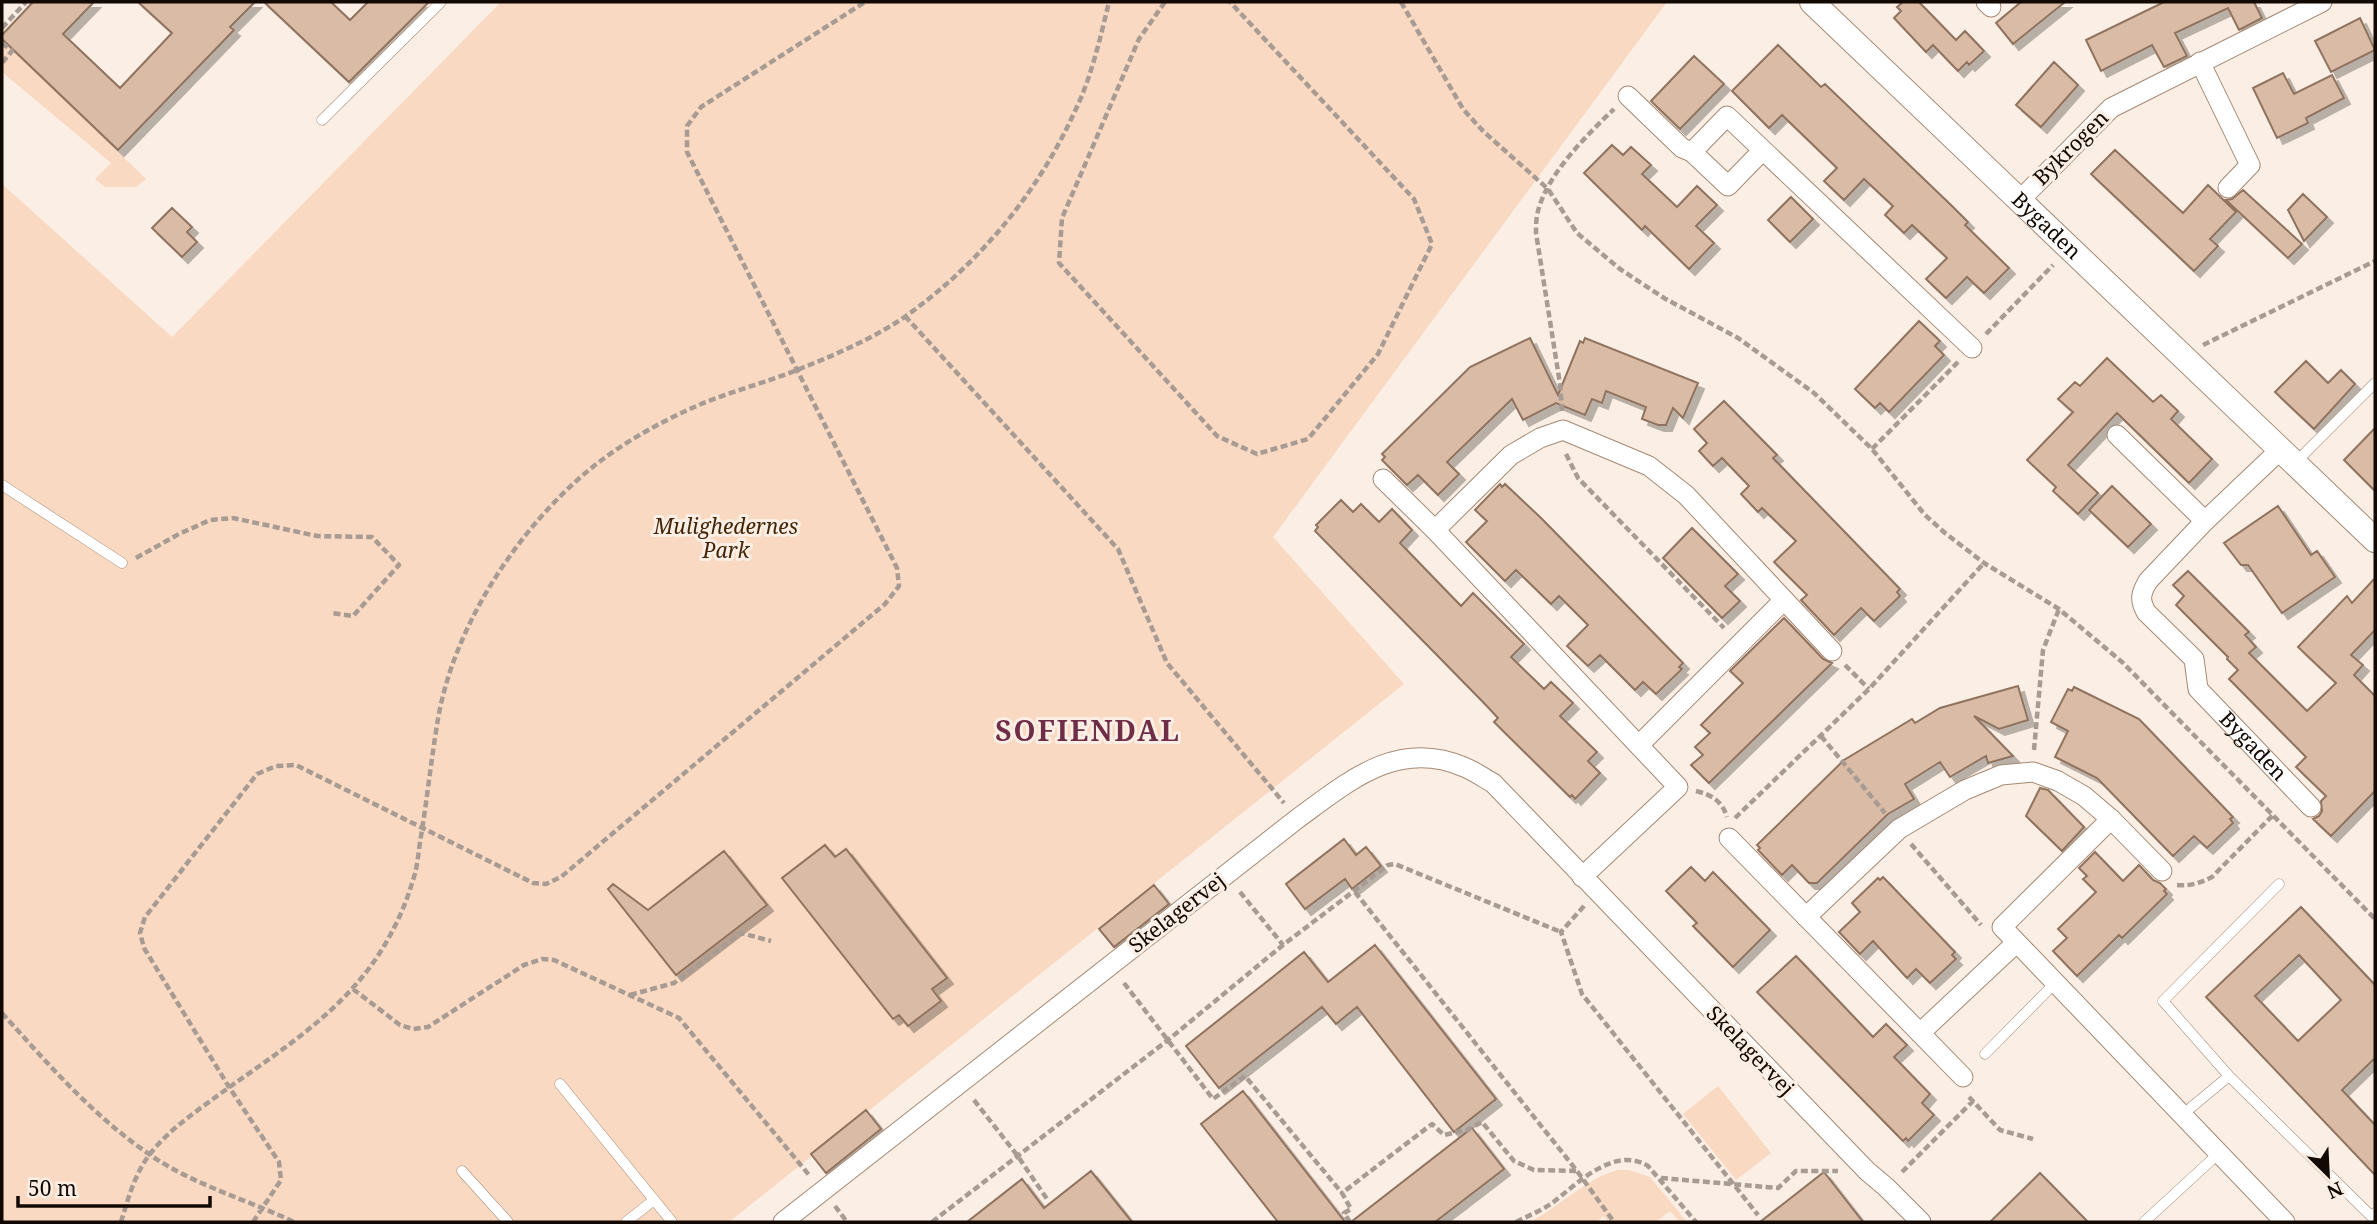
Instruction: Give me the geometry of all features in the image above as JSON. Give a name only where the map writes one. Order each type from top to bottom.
[{"type":"street","name":"Bygaden","points":[[1812,2],[2375,540]]},
{"type":"street","name":"Bykrogen","points":[[2020,200],[2111,107],[2322,2]]},
{"type":"street","points":[[2200,62],[2250,165],[2228,188]]},
{"type":"street","points":[[1628,96],[1682,148],[1692,152],[1728,186],[1763,150]]},
{"type":"street","points":[[1692,152],[1727,116],[1972,348]]},
{"type":"street","points":[[1434,530],[1511,455],[1539,438],[1563,430],[1649,466],[1663,476],[1686,495],[1832,651]]},
{"type":"street","points":[[2117,435],[2205,521]]},
{"type":"street","name":"Bygaden","points":[[2288,457],[2205,521],[2148,581],[2141,592],[2140,603],[2194,659],[2198,689],[2311,807]]},
{"type":"street","points":[[1383,479],[1678,787],[1582,877]]},
{"type":"street","points":[[1639,745],[1784,600]]},
{"type":"street","name":"Skelagervej","points":[[783,1222],[1297,819],[1338,789],[1378,765],[1409,758],[1434,758],[1464,766],[1493,783],[1595,892],[1867,1171],[1922,1222]]},
{"type":"street","points":[[1807,917],[1899,829],[1965,789],[2001,775],[2032,772],[2058,781],[2084,796],[2111,819],[2162,872]]},
{"type":"street","points":[[2111,819],[2002,927],[2286,1222]]},
{"type":"street","points":[[1729,838],[1964,1077]]},
{"type":"street","points":[[1920,1032],[2017,943]]},
{"type":"lane","points":[[322,120],[441,2]]},
{"type":"lane","points":[[2288,457],[2375,383]]},
{"type":"lane","points":[[2,485],[122,563]]},
{"type":"lane","points":[[2280,884],[2163,1001],[2229,1076],[2371,1216],[2375,1213]]},
{"type":"lane","points":[[1985,1054],[2055,983]]},
{"type":"lane","points":[[2182,1115],[2229,1076]]},
{"type":"lane","points":[[560,1084],[672,1222]]},
{"type":"lane","points":[[2144,1222],[2218,1154]]},
{"type":"lane","points":[[462,1171],[508,1222]]},
{"type":"lane","points":[[626,1222],[654,1200]]},
{"type":"path","points":[[2,28],[26,2]]},
{"type":"path","points":[[253,1222],[281,1180],[279,1163],[144,948],[140,933],[145,917],[257,774],[276,766],[296,765],[533,883],[546,884],[561,877],[885,604],[899,586],[897,568],[687,152],[687,126],[701,107],[865,2]]},
{"type":"path","points":[[121,1222],[130,1192],[149,1155],[189,1117],[308,1031],[353,989],[380,953],[398,919],[413,881],[439,714],[462,637],[493,582],[525,537],[574,483],[632,439],[694,407],[798,370],[855,345],[905,316],[975,258],[1027,197],[1076,110],[1109,2]]},
{"type":"path","points":[[1165,2],[1139,39],[1062,218],[1059,263],[1217,436],[1257,454],[1308,439],[1378,354],[1432,244],[1414,199],[1230,2]]},
{"type":"path","points":[[1401,2],[1463,109],[1483,131],[1548,188],[1577,233],[1620,269],[1664,298],[1738,338],[1814,393],[1872,449],[1925,515],[1984,564],[2059,609],[2122,662],[2375,919]]},
{"type":"path","points":[[2,43],[12,51],[2,63]]},
{"type":"path","points":[[1628,96],[1578,144],[1548,188],[1538,211],[1536,233],[1560,384],[1565,452],[1578,478],[1740,644]]},
{"type":"path","points":[[2187,360],[2199,347],[2375,261]]},
{"type":"path","points":[[905,316],[1118,549],[1167,663],[1297,819]]},
{"type":"path","points":[[122,563],[140,557],[179,534],[210,520],[233,518],[317,536],[372,537],[399,565],[353,616],[331,613]]},
{"type":"path","points":[[1678,787],[1711,794],[1724,808],[1728,821],[1738,817],[1869,689],[1984,564]]},
{"type":"path","points":[[2032,772],[2043,650],[2059,609]]},
{"type":"path","points":[[1832,651],[1869,689]]},
{"type":"path","points":[[2162,872],[2175,885],[2188,886],[2212,877],[2274,814]]},
{"type":"path","points":[[932,1222],[1168,1040],[1283,945],[1388,865],[1395,864],[1561,932],[1582,994],[1758,1215]]},
{"type":"path","points":[[1226,875],[1283,945]]},
{"type":"path","points":[[1355,891],[1577,1171],[1614,1222]]},
{"type":"path","points":[[1561,932],[1595,892]]},
{"type":"path","points":[[629,995],[674,983],[741,933],[771,941]]},
{"type":"path","points":[[353,989],[400,1026],[413,1029],[428,1027],[524,965],[542,959],[554,960],[679,1018],[823,1191]]},
{"type":"path","points":[[1111,965],[1213,1099],[1245,1076],[1342,1193],[1352,1209],[1344,1213],[1350,1222]]},
{"type":"path","points":[[2,1013],[52,1069],[149,1155],[213,1189],[263,1207],[294,1222]]},
{"type":"path","points":[[1964,1077],[1968,1096],[2000,1130],[2033,1139]]},
{"type":"path","points":[[960,1083],[1017,1155],[1047,1199]]},
{"type":"path","points":[[1886,1187],[1973,1101]]},
{"type":"path","points":[[1342,1193],[1432,1124],[1444,1135],[1467,1130],[1482,1122],[1514,1161],[1534,1170],[1577,1171]]},
{"type":"path","points":[[1516,1222],[1548,1206],[1582,1179],[1621,1160],[1640,1161],[1660,1178],[1696,1222]]},
{"type":"path","points":[[1660,1178],[1778,1188],[1796,1171],[1867,1171]]},
{"type":"green space","name":"Mulighedernes Park","points":[[501,2],[1667,2],[1273,537],[1404,684],[729,1222],[2,1222],[2,184],[172,337]]},
{"type":"green space","points":[[2,40],[146,179],[136,187],[105,187],[95,179],[111,163],[2,72]]},
{"type":"green space","points":[[1718,1086],[1771,1153],[1736,1180],[1683,1114]]},
{"type":"green space","points":[[1617,1170],[1629,1170],[1650,1177],[1687,1222],[1680,1222],[1670,1211],[1656,1222],[1609,1222],[1603,1216],[1597,1222],[1530,1222],[1583,1186]]},
{"type":"building","points":[[33,2],[94,2],[63,34],[120,88],[172,33],[138,2],[255,2],[230,27],[234,30],[118,150],[2,39],[2,35]]},
{"type":"building","points":[[264,2],[331,2],[350,20],[368,2],[429,2],[349,82]]},
{"type":"building","points":[[1903,2],[1919,2],[1956,40],[1965,31],[1984,51],[1958,71],[1933,45],[1926,52],[1894,18],[1901,11],[1897,7]]},
{"type":"building","points":[[2021,2],[2065,2],[2013,44],[1996,23]]},
{"type":"building","points":[[2164,2],[2254,2],[2262,18],[2239,30],[2228,8],[2175,33],[2187,56],[2164,67],[2152,45],[2101,71],[2086,40]]},
{"type":"building","points":[[2360,18],[2375,50],[2331,72],[2315,41]]},
{"type":"building","points":[[1778,45],[1821,87],[1825,84],[1952,206],[1968,222],[1965,225],[2009,268],[1984,293],[1967,277],[1946,298],[1926,279],[1947,258],[1912,225],[1904,233],[1885,215],[1893,206],[1864,179],[1844,200],[1824,181],[1837,168],[1782,115],[1769,128],[1732,91]]},
{"type":"building","points":[[1694,56],[1724,84],[1680,129],[1651,101]]},
{"type":"building","points":[[2054,62],[2078,85],[2041,127],[2016,105]]},
{"type":"building","points":[[2283,73],[2294,94],[2332,75],[2344,98],[2306,118],[2308,123],[2277,138],[2253,88]]},
{"type":"building","points":[[1612,145],[1623,155],[1631,147],[1651,165],[1642,174],[1677,207],[1697,186],[1717,205],[1696,226],[1714,243],[1689,269],[1645,226],[1642,230],[1584,173]]},
{"type":"building","points":[[2115,150],[2183,213],[2208,185],[2236,212],[2210,239],[2218,246],[2194,271],[2091,174]]},
{"type":"building","points":[[2243,190],[2302,244],[2288,258],[2226,200],[2232,199]]},
{"type":"building","points":[[2303,194],[2327,217],[2304,241],[2288,210]]},
{"type":"building","points":[[1791,197],[1813,219],[1790,242],[1768,220]]},
{"type":"building","points":[[172,208],[192,227],[187,232],[197,242],[182,257],[152,228]]},
{"type":"building","points":[[1919,321],[1940,341],[1935,346],[1944,355],[1889,412],[1880,403],[1875,408],[1855,389]]},
{"type":"building","points":[[1530,338],[1558,395],[1580,341],[1583,343],[1585,338],[1698,383],[1683,418],[1673,408],[1666,425],[1642,419],[1646,407],[1606,391],[1602,403],[1592,399],[1585,415],[1556,403],[1523,420],[1512,399],[1447,462],[1459,474],[1438,495],[1418,475],[1407,485],[1382,460],[1385,457],[1382,454],[1470,367]]},
{"type":"building","points":[[2107,358],[2153,402],[2161,395],[2178,411],[2171,419],[2212,459],[2189,483],[2117,413],[2068,465],[2098,493],[2078,514],[2053,491],[2056,487],[2027,460],[2073,412],[2058,399],[2075,382],[2080,386]]},
{"type":"building","points":[[2306,361],[2328,383],[2341,370],[2355,384],[2314,429],[2275,392]]},
{"type":"building","points":[[1724,401],[1777,455],[1773,458],[1900,589],[1897,592],[1900,596],[1874,621],[1861,608],[1834,635],[1801,600],[1807,595],[1774,562],[1796,541],[1762,508],[1758,512],[1741,494],[1749,486],[1722,458],[1713,466],[1699,451],[1707,443],[1694,429]]},
{"type":"building","points":[[2375,428],[2375,491],[2344,460]]},
{"type":"building","points":[[1500,484],[1502,487],[1505,484],[1541,518],[1683,663],[1679,667],[1682,669],[1656,694],[1643,682],[1635,690],[1600,655],[1588,666],[1567,646],[1588,625],[1559,596],[1551,604],[1516,570],[1505,581],[1466,542],[1487,521],[1475,510]]},
{"type":"building","points":[[2112,486],[2151,524],[2128,547],[2089,510]]},
{"type":"building","points":[[1341,500],[1353,512],[1361,504],[1379,522],[1392,509],[1412,530],[1400,543],[1461,606],[1473,593],[1524,644],[1511,657],[1544,689],[1551,682],[1573,703],[1560,716],[1597,752],[1588,761],[1600,773],[1575,799],[1494,722],[1498,718],[1315,531],[1318,527],[1316,525]]},
{"type":"building","points":[[2278,506],[2311,555],[2317,551],[2335,577],[2282,613],[2248,565],[2241,565],[2224,543]]},
{"type":"building","points":[[1692,528],[1738,574],[1725,586],[1740,601],[1722,618],[1663,558]]},
{"type":"building","points":[[2188,571],[2249,632],[2245,635],[2256,647],[2249,653],[2307,711],[2336,683],[2298,647],[2347,596],[2352,603],[2375,578],[2375,630],[2351,655],[2363,665],[2354,675],[2375,696],[2375,791],[2331,836],[2313,819],[2322,811],[2321,801],[2326,796],[2296,767],[2306,757],[2229,679],[2238,670],[2176,605],[2184,596],[2173,585]]},
{"type":"building","points":[[1784,618],[1823,659],[1832,663],[1709,783],[1691,765],[1703,755],[1695,747],[1710,733],[1701,725],[1743,683],[1730,671]]},
{"type":"building","points":[[2018,686],[2028,720],[1999,729],[1974,716],[2013,756],[1988,763],[1986,756],[1950,777],[1940,762],[1905,784],[1914,799],[1888,814],[1817,883],[1809,883],[1792,865],[1782,875],[1758,850],[1760,848],[1757,845],[1844,760],[1912,719],[1915,723],[1940,708]]},
{"type":"building","points":[[2074,687],[2139,719],[2233,817],[2230,819],[2233,823],[2207,848],[2194,836],[2173,856],[2097,778],[2055,757],[2068,731],[2051,722],[2068,689],[2072,691]]},
{"type":"building","points":[[2040,788],[2048,790],[2084,827],[2062,851],[2026,816]]},
{"type":"building","points":[[1344,839],[1356,855],[1366,847],[1381,866],[1352,889],[1345,879],[1305,909],[1286,884]]},
{"type":"building","points":[[825,845],[835,857],[846,849],[947,978],[932,989],[941,1001],[908,1026],[899,1015],[893,1019],[782,878]]},
{"type":"building","points":[[724,851],[767,905],[676,975],[608,889],[613,884],[648,910]]},
{"type":"building","points":[[2095,852],[2123,881],[2139,865],[2166,889],[2164,891],[2167,894],[2122,938],[2119,935],[2077,976],[2053,951],[2067,938],[2058,929],[2096,892],[2083,879],[2087,876],[2079,868]]},
{"type":"building","points":[[1691,867],[1705,881],[1713,872],[1770,930],[1733,967],[1693,926],[1697,923],[1666,891]]},
{"type":"building","points":[[1883,877],[1955,952],[1952,955],[1956,959],[1930,983],[1916,969],[1907,978],[1873,941],[1860,954],[1839,932],[1860,912],[1852,903],[1878,878],[1880,880]]},
{"type":"building","points":[[1154,885],[1169,904],[1114,947],[1099,929]]},
{"type":"building","points":[[2301,907],[2375,985],[2375,1058],[2342,1090],[2375,1125],[2375,1175],[2206,997]],"holes":[[[2299,955],[2341,1000],[2298,1041],[2255,996]]]},
{"type":"building","points":[[1375,945],[1496,1099],[1454,1132],[1357,1007],[1336,1024],[1322,1007],[1219,1088],[1186,1046],[1304,952],[1328,982]]},
{"type":"building","points":[[1796,956],[1873,1037],[1886,1024],[1907,1045],[1894,1057],[1930,1094],[1922,1103],[1934,1115],[1908,1141],[1906,1138],[1903,1141],[1757,992]]},
{"type":"building","points":[[1243,1091],[1345,1222],[1278,1222],[1201,1124]]},
{"type":"building","points":[[866,1110],[881,1129],[826,1173],[811,1154]]},
{"type":"building","points":[[1472,1128],[1504,1169],[1435,1222],[1351,1222]]},
{"type":"building","points":[[1091,1171],[1132,1222],[967,1222],[1022,1179],[1044,1208]]},
{"type":"building","points":[[1824,1172],[1863,1222],[1760,1222]]},
{"type":"building","points":[[2040,1173],[2088,1222],[1990,1222]]},
{"type":"district","name":"SOFIENDAL","points":[[1088,731]]}]
